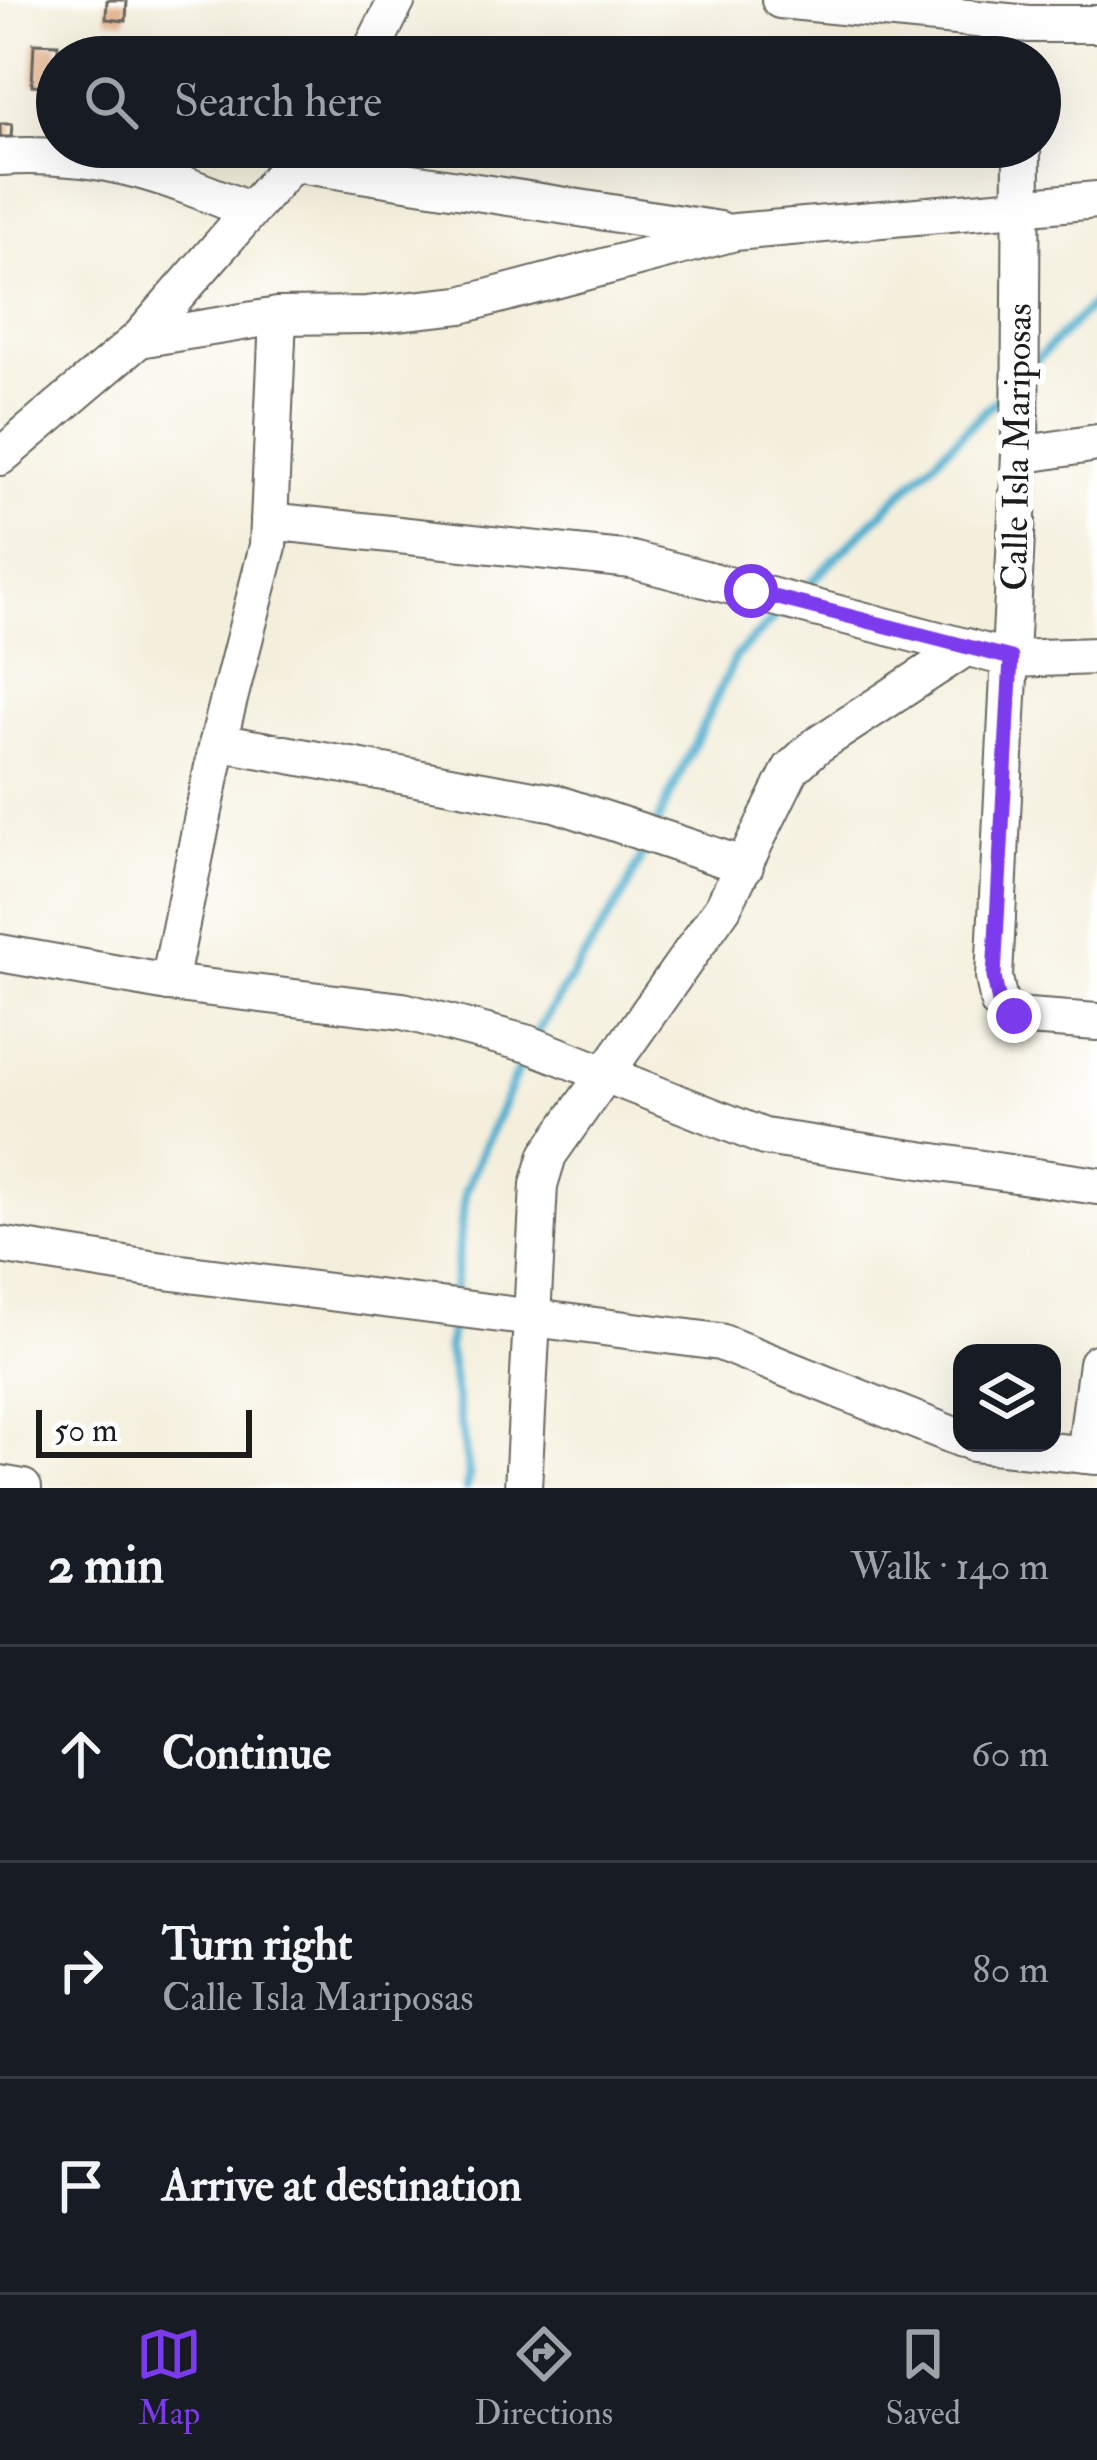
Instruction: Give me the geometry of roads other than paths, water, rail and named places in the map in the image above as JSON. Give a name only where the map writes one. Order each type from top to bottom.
[{"type":"street","points":[[379,36],[398,0]]},
{"type":"street","points":[[781,0],[1029,27],[1097,24]]},
{"type":"street","points":[[0,157],[36,159]]},
{"type":"street","points":[[140,168],[248,210]]},
{"type":"street","points":[[0,458],[139,339],[287,168]]},
{"type":"street","points":[[373,168],[735,232]]},
{"type":"street","name":"Calle Isla Mariposas","points":[[1021,168],[1020,455],[994,977],[999,1003],[1014,1016],[1097,1022]]},
{"type":"street","points":[[139,339],[278,316],[367,315],[461,305],[735,232],[1097,200]]},
{"type":"street","points":[[169,982],[218,742],[268,546],[278,316]]},
{"type":"street","points":[[0,423],[43,420]]},
{"type":"street","points":[[1020,455],[1097,443]]},
{"type":"street","points":[[268,521],[632,560],[1011,658],[1097,656]]},
{"type":"street","points":[[523,1488],[539,1185],[548,1155],[723,907],[791,769],[816,746],[968,647]]},
{"type":"street","points":[[218,742],[555,803],[745,866]]},
{"type":"street","points":[[0,953],[169,982],[403,1011],[492,1033],[605,1072],[764,1137],[1097,1186]]},
{"type":"street","points":[[0,1245],[171,1272],[720,1342],[953,1435]]},
{"type":"street","points":[[1055,1452],[1091,1456],[1097,1363]]},
{"type":"street","points":[[0,1484],[22,1488]]},
{"type":"waterway","points":[[1033,363],[1097,300]]},
{"type":"waterway","points":[[798,595],[1008,388]]},
{"type":"waterway","points":[[655,827],[736,656],[781,611]]},
{"type":"waterway","points":[[535,1035],[625,892],[648,842]]},
{"type":"waterway","points":[[453,1301],[465,1191],[527,1049]]},
{"type":"waterway","points":[[452,1318],[448,1348],[469,1475],[466,1488]]}]
